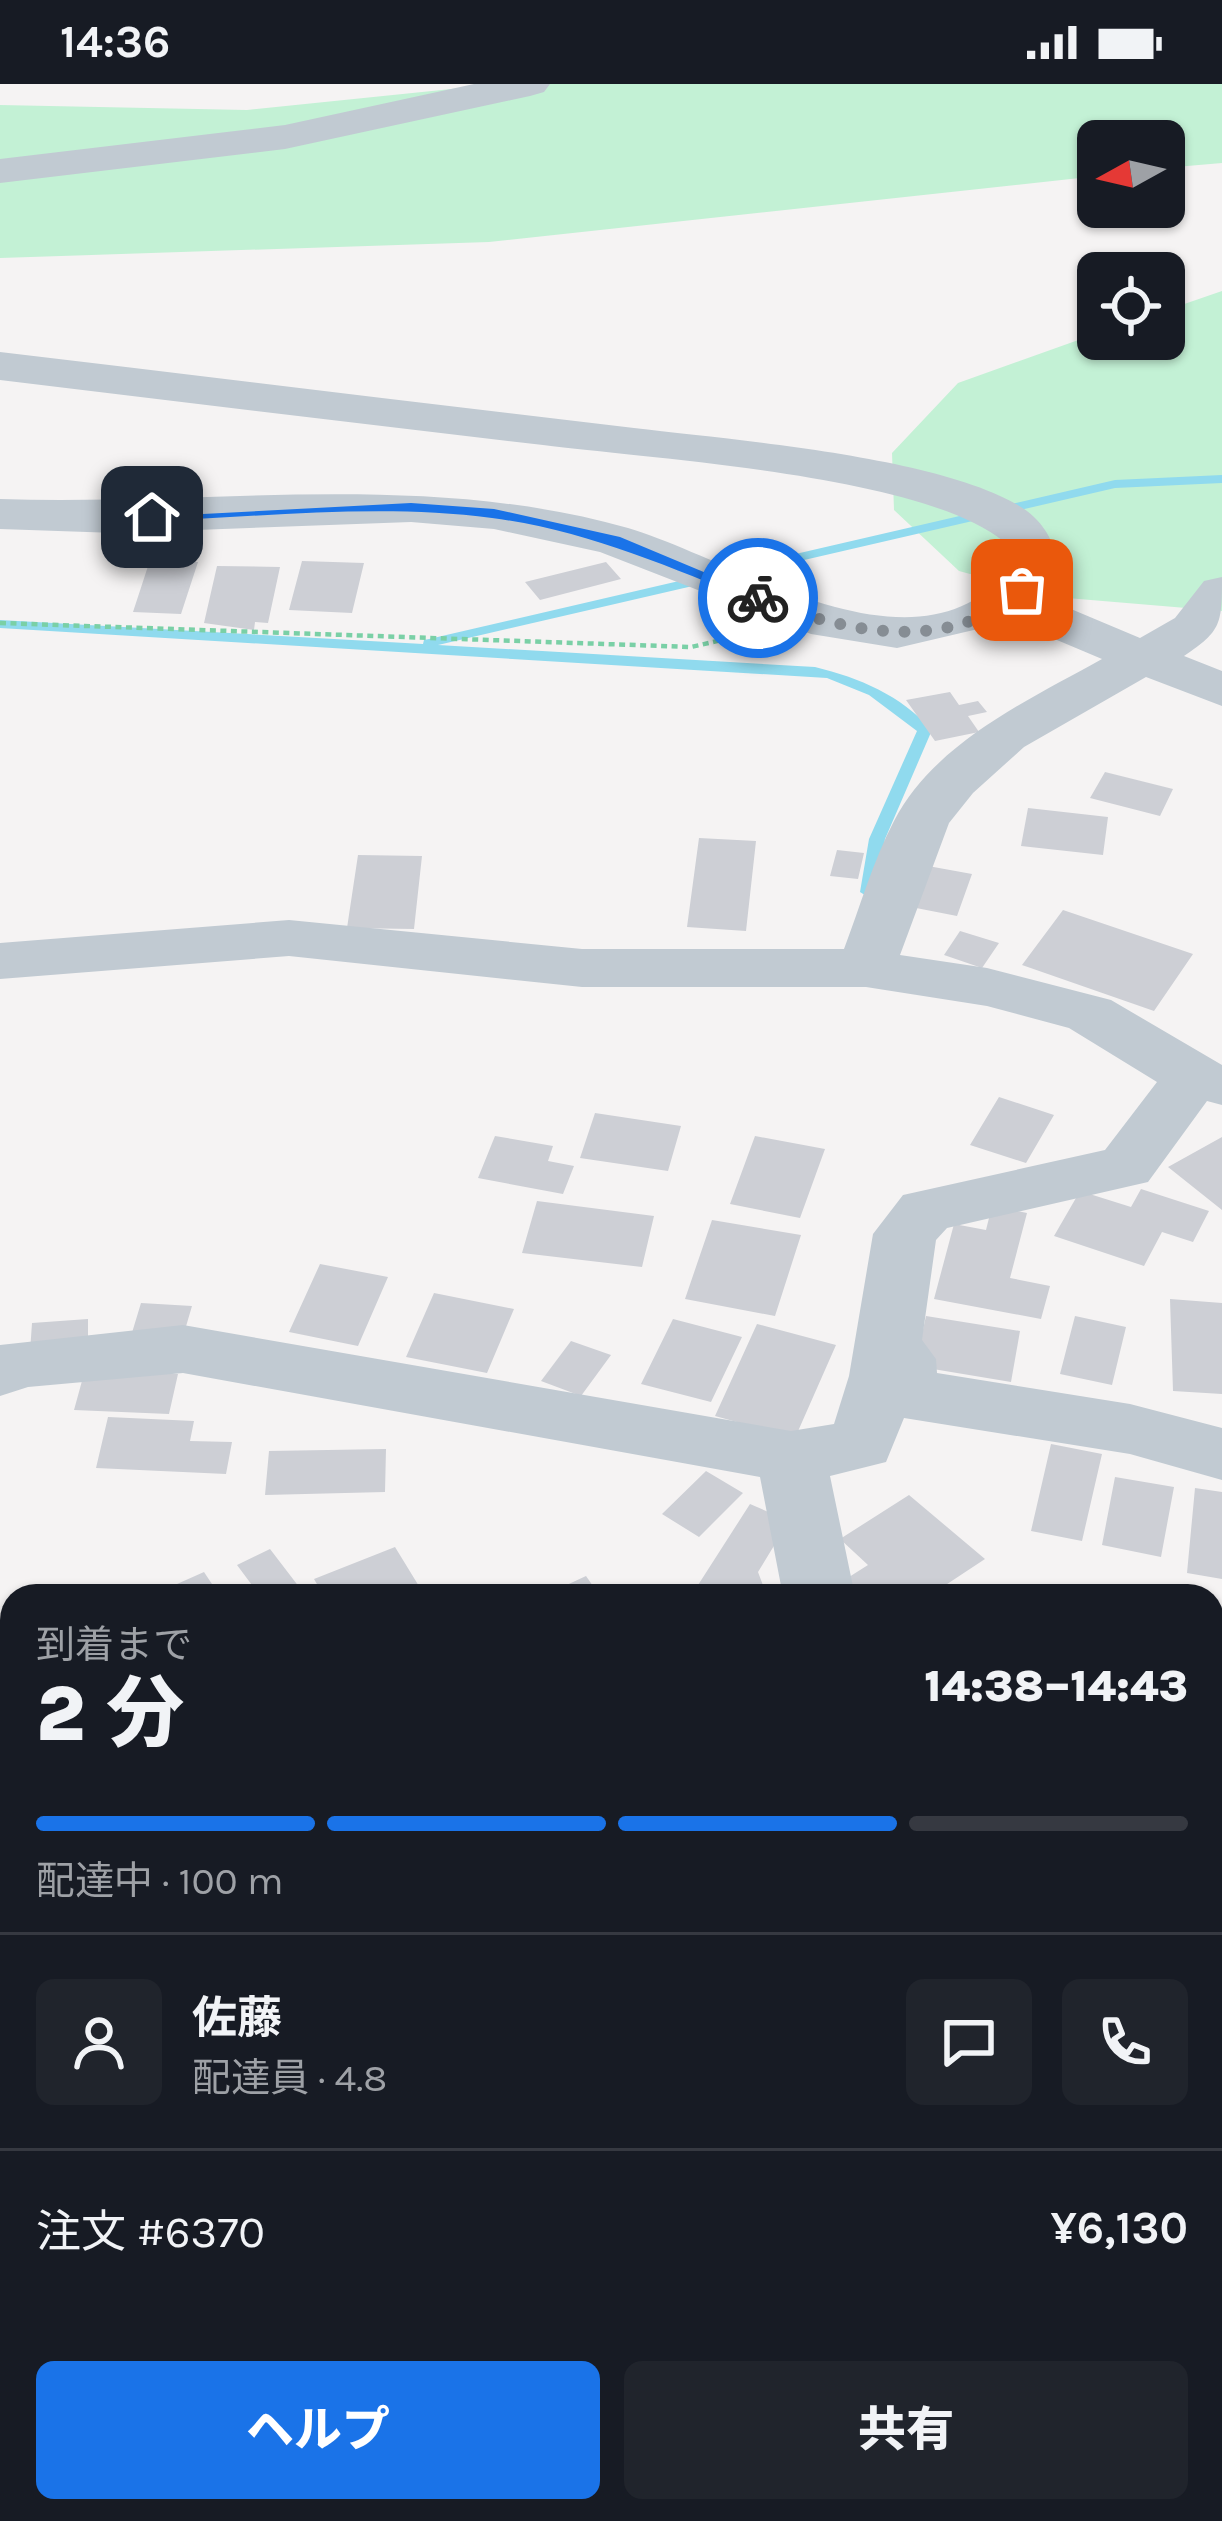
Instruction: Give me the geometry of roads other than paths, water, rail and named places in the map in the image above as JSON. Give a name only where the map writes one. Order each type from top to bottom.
[{"type":"street","points":[[0,171],[285,137],[530,84]]},
{"type":"street","points":[[0,366],[749,456],[991,509],[1018,527],[1031,546],[1034,570],[1009,602],[946,627],[897,632],[811,620],[615,540],[494,514],[411,507],[116,518],[0,514]]},
{"type":"street","points":[[866,968],[922,820],[954,781],[1005,736],[1192,629],[1222,592]]},
{"type":"street","points":[[1009,602],[1222,690]]},
{"type":"street","points":[[0,962],[289,938],[582,968],[866,968],[987,987],[1090,1014],[1208,1081],[1126,1167],[926,1211],[905,1234],[886,1351],[862,1444],[791,1457],[183,1349],[19,1364],[0,1372]]},
{"type":"street","points":[[886,1351],[902,1359],[904,1394],[1130,1429],[1222,1454]]},
{"type":"street","points":[[791,1457],[817,1584]]},
{"type":"waterway","points":[[429,643],[1115,484],[1222,479]]},
{"type":"waterway","points":[[0,624],[832,675],[874,692],[925,730],[877,839],[868,892]]}]
